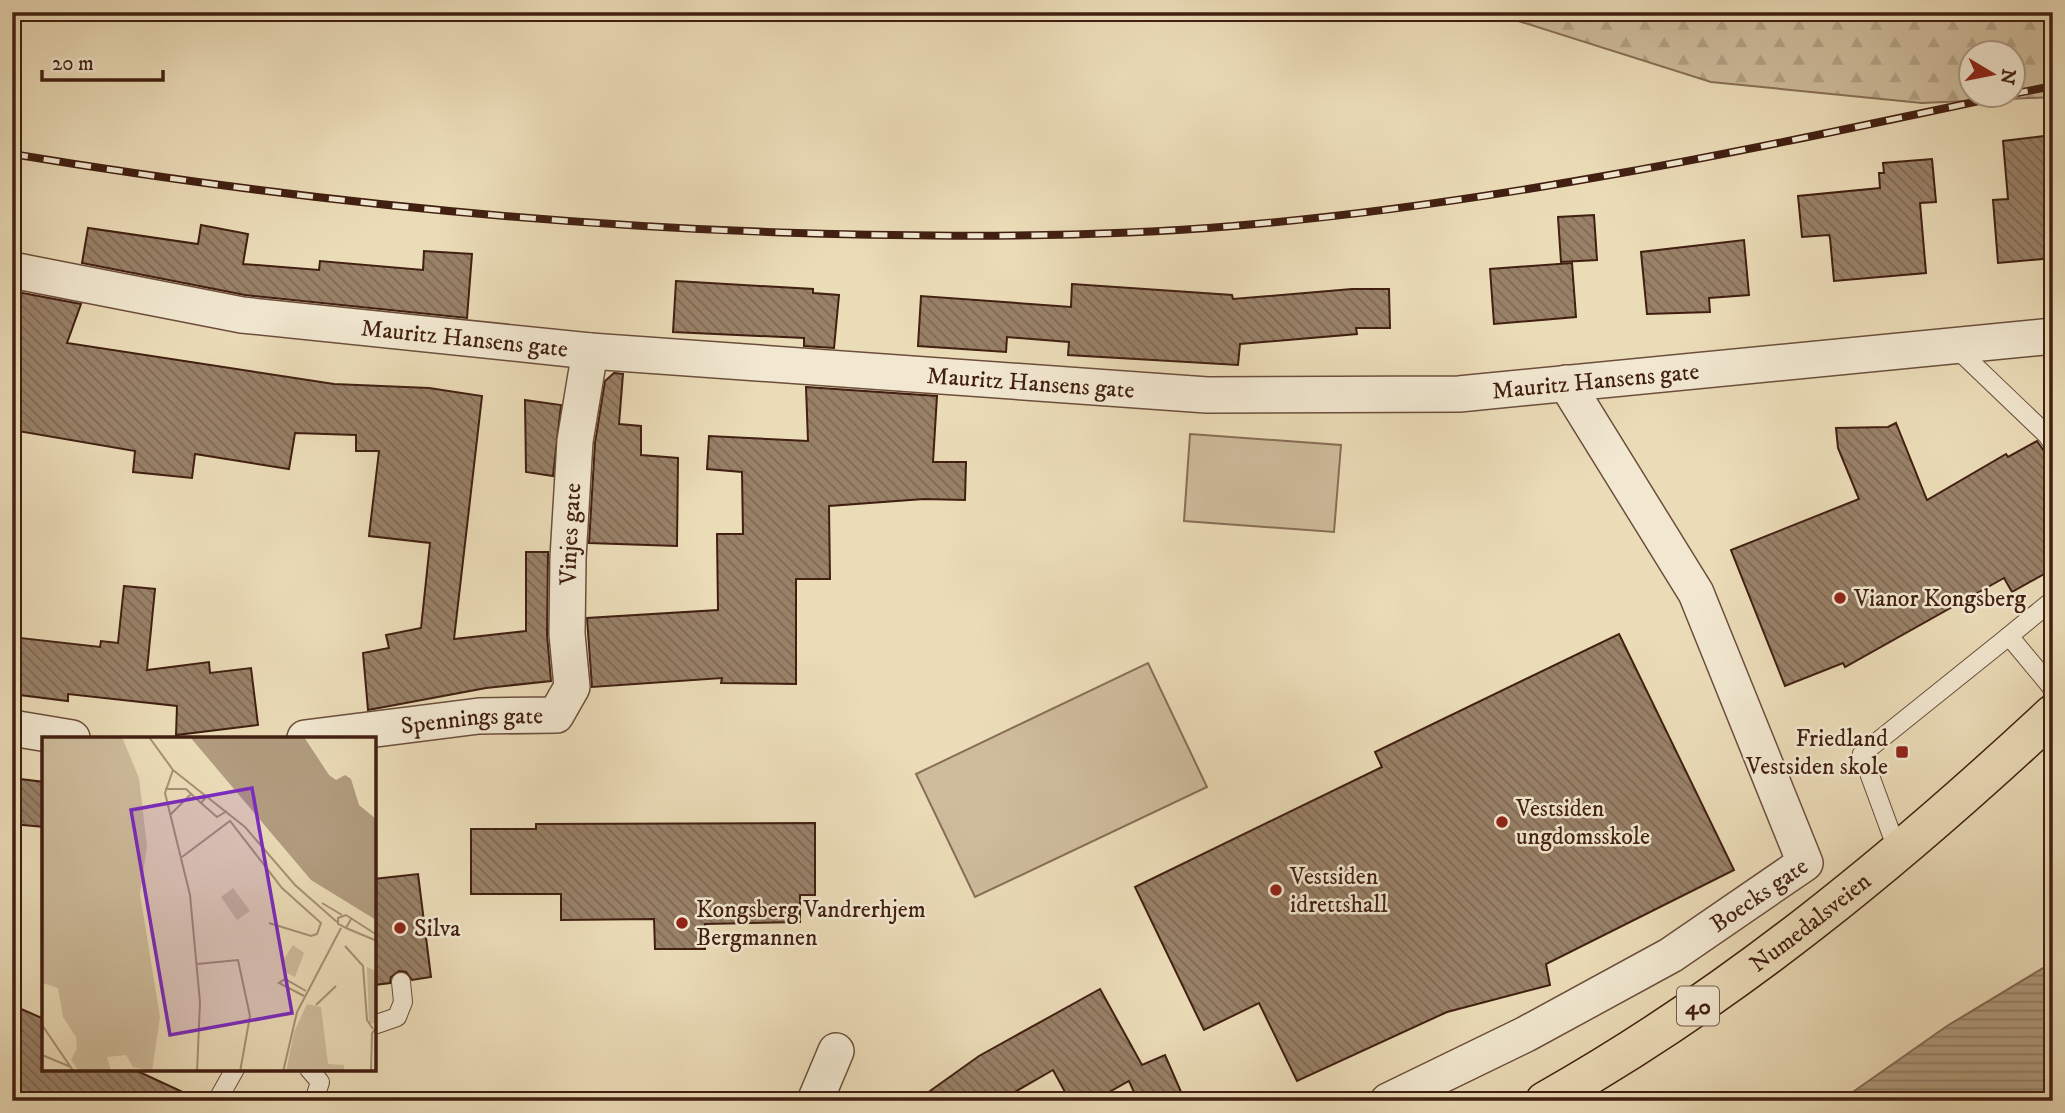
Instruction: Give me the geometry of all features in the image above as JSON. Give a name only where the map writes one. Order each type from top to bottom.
[{"type":"main road","name":"Numedalsveien","points":[[1545,1101],[1651,1038],[1728,986],[1843,899],[2053,714]]},
{"type":"street","name":"Mauritz Hansens gate","points":[[12,270],[242,315],[590,351],[1207,395],[1459,394],[2053,336]]},
{"type":"street","name":"Vinjes gate","points":[[556,715],[572,687],[567,634],[568,558],[575,441],[590,351]]},
{"type":"street","name":"Boecks gate","points":[[1388,1101],[1526,1034],[1671,955],[1805,863],[1696,593],[1566,383]]},
{"type":"street","name":"Spennings gate","points":[[313,737],[479,716],[556,715]]},
{"type":"street","points":[[12,728],[66,737]]},
{"type":"street","points":[[815,1101],[836,1051]]},
{"type":"lane","points":[[1952,344],[2047,435],[2053,444]]},
{"type":"lane","points":[[1898,852],[1862,754],[2053,600]]},
{"type":"lane","points":[[2009,636],[2053,690]]},
{"type":"lane","points":[[376,1024],[397,1017],[403,1002],[401,982]]},
{"type":"lane","points":[[217,1101],[234,1071]]},
{"type":"lane","points":[[311,1071],[320,1082],[314,1101]]},
{"type":"green space","points":[[1490,12],[2053,12],[2053,97],[2026,98],[2026,38],[1956,38],[1956,101],[1922,103],[1711,82]]},
{"type":"green space","points":[[1190,434],[1341,445],[1334,532],[1184,521]]},
{"type":"green space","points":[[1148,663],[1207,787],[975,897],[916,774]]},
{"type":"shaded area","points":[[2053,962],[2053,1101],[1840,1101],[1947,1026]]},
{"type":"building","points":[[2053,135],[2053,258],[1998,263],[1993,200],[2008,199],[2003,141]]},
{"type":"building","points":[[1932,159],[1936,202],[1920,203],[1926,273],[1834,281],[1829,235],[1802,237],[1798,196],[1880,188],[1879,173],[1884,173],[1883,163]]},
{"type":"building","points":[[1594,215],[1597,260],[1561,262],[1558,217]]},
{"type":"building","points":[[201,225],[248,234],[243,264],[319,270],[320,261],[423,270],[424,251],[472,254],[467,318],[245,295],[82,263],[88,228],[198,244]]},
{"type":"building","points":[[1744,240],[1749,295],[1709,298],[1710,312],[1647,314],[1641,252]]},
{"type":"building","points":[[1572,263],[1576,317],[1494,324],[1490,269]]},
{"type":"building","points":[[676,281],[813,289],[813,293],[839,295],[834,348],[804,346],[804,338],[673,332]]},
{"type":"building","points":[[1072,284],[1232,295],[1233,299],[1352,289],[1389,289],[1390,328],[1356,328],[1357,334],[1240,344],[1238,365],[1068,355],[1069,342],[1007,337],[1006,352],[918,346],[921,296],[1071,307]]},
{"type":"building","points":[[12,291],[81,304],[67,343],[334,384],[429,388],[482,396],[454,639],[526,631],[526,552],[548,552],[547,634],[551,681],[486,688],[368,710],[363,653],[389,648],[386,635],[421,628],[430,543],[369,536],[379,451],[356,451],[356,435],[295,433],[289,469],[195,454],[192,478],[133,472],[135,451],[12,430]]},
{"type":"building","points":[[614,373],[623,374],[619,424],[641,426],[641,455],[678,458],[677,546],[589,543],[595,443],[605,381]]},
{"type":"building","points":[[806,387],[937,396],[933,462],[966,462],[965,500],[924,499],[829,506],[830,579],[796,579],[796,684],[721,683],[722,678],[592,687],[587,618],[718,610],[717,534],[743,534],[742,472],[707,469],[709,436],[808,441]]},
{"type":"building","points":[[525,400],[561,405],[553,476],[526,472]]},
{"type":"building","points":[[1896,423],[1927,500],[2006,454],[2008,457],[2037,441],[2044,451],[2053,455],[2053,569],[2012,592],[2004,578],[1845,667],[1843,663],[1785,686],[1731,550],[1859,499],[1838,448],[1836,428],[1888,427]]},
{"type":"building","points":[[124,586],[155,589],[147,670],[209,662],[210,673],[251,668],[258,725],[176,735],[177,706],[68,694],[68,701],[12,694],[12,637],[100,647],[101,641],[118,643]]},
{"type":"building","points":[[1619,634],[1734,870],[1546,964],[1550,985],[1447,1012],[1297,1081],[1259,1003],[1204,1030],[1135,887],[1382,767],[1375,752]]},
{"type":"building","points":[[12,778],[42,782],[42,827],[12,824]]},
{"type":"building","points":[[815,823],[815,895],[800,895],[800,922],[705,924],[705,949],[655,949],[654,919],[561,920],[561,894],[471,894],[471,829],[536,829],[536,824]]},
{"type":"building","name":"Silva","points":[[418,874],[431,977],[412,980],[406,972],[399,971],[391,977],[390,983],[376,985],[376,879]]},
{"type":"building","points":[[1100,989],[1142,1065],[1165,1055],[1185,1101],[1138,1101],[1129,1081],[1093,1101],[1070,1101],[1053,1070],[999,1101],[916,1101],[979,1056]]},
{"type":"building","points":[[12,1005],[42,1018],[42,1071],[137,1071],[202,1101],[12,1101]]},
{"type":"railway","points":[[2026,91],[2053,86]]},
{"type":"railway","points":[[12,154],[306,196],[502,216],[798,233],[1070,235],[1233,226],[1430,204],[1722,154],[1956,106]]},
{"type":"place","name":"Vianor Kongsberg","points":[[1840,598]]},
{"type":"place","name":"Friedland Vestsiden skole","points":[[1902,752]]},
{"type":"place","name":"Vestsiden ungdomsskole","points":[[1502,822]]},
{"type":"place","name":"Vestsiden idrettshall","points":[[1276,890]]},
{"type":"place","name":"Kongsberg Vandrerhjem Bergmannen","points":[[682,923]]},
{"type":"place","name":"Silva","points":[[400,928]]}]
